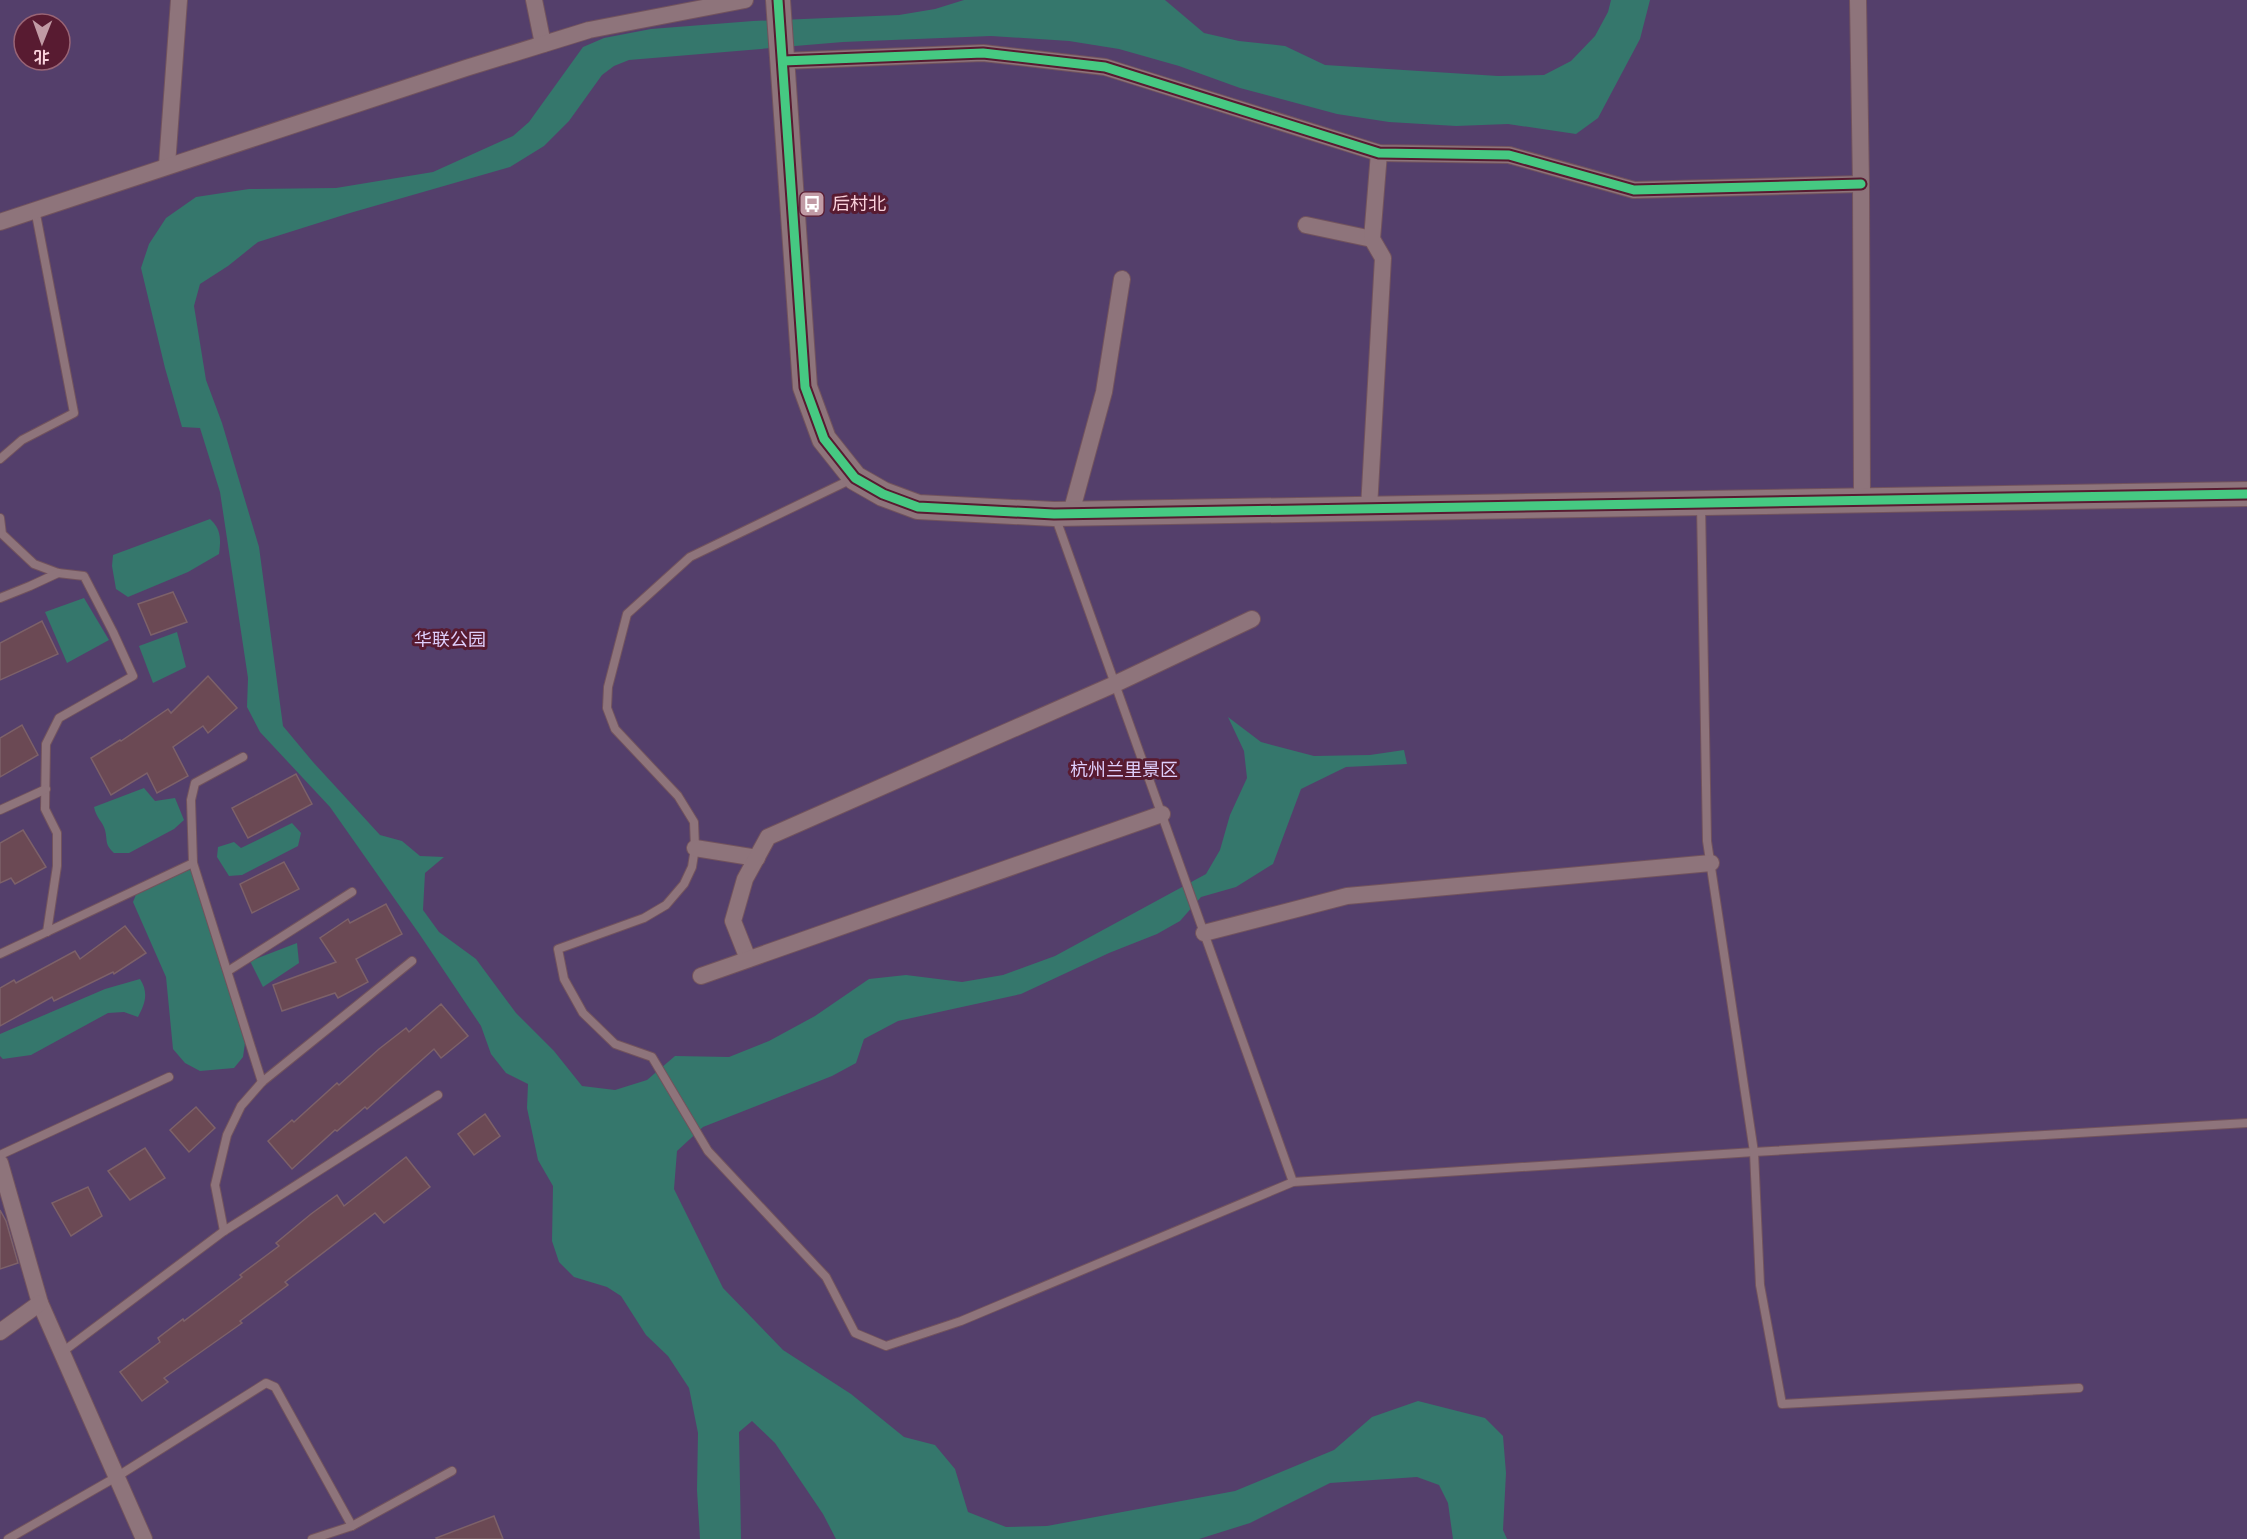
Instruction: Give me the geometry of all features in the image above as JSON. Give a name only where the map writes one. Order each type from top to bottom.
[{"type":"street","points":[[167,165],[179,0]]},
{"type":"street","points":[[534,0],[543,44]]},
{"type":"street","points":[[0,222],[167,165],[589,30],[745,0]]},
{"type":"street","points":[[1858,0],[1862,500]]},
{"type":"street","points":[[778,6],[805,387],[824,439],[855,478],[883,494],[918,507],[1062,514],[2247,494]]},
{"type":"street","points":[[783,61],[984,53],[1105,67],[1379,153],[1509,155],[1634,190],[1861,184]]},
{"type":"street","points":[[1369,508],[1383,258],[1372,239],[1379,153]]},
{"type":"street","points":[[1306,225],[1372,239]]},
{"type":"street","points":[[1062,514],[1104,392],[1122,279]]},
{"type":"street","points":[[748,959],[733,921],[745,879],[768,837],[1115,684],[1252,619]]},
{"type":"street","points":[[701,976],[1162,814]]},
{"type":"street","points":[[695,849],[756,858]]},
{"type":"street","points":[[1204,933],[1347,896],[1710,863]]},
{"type":"street","points":[[0,1163],[40,1303],[144,1539]]},
{"type":"street","points":[[0,1332],[40,1303]]},
{"type":"lane","points":[[0,459],[22,440],[74,413],[35,209]]},
{"type":"lane","points":[[855,478],[690,557],[627,614],[608,687],[607,708],[615,729],[678,796],[693,822],[695,849],[692,867],[684,884],[666,905],[644,918],[558,949],[564,979],[583,1013],[615,1044],[652,1058],[708,1152],[826,1277],[855,1333],[886,1346],[961,1320],[1293,1182],[2247,1123]]},
{"type":"lane","points":[[1701,502],[1707,842],[1754,1152],[1760,1285],[1782,1404],[2079,1388]]},
{"type":"lane","points":[[1062,514],[1115,684],[1293,1182]]},
{"type":"lane","points":[[0,518],[2,534],[34,564],[58,573],[84,576],[133,675],[59,718],[46,744],[45,809],[57,833],[57,866],[47,932]]},
{"type":"lane","points":[[0,598],[58,573]]},
{"type":"lane","points":[[243,757],[195,783],[191,800],[193,863],[262,1082]]},
{"type":"lane","points":[[0,810],[46,789]]},
{"type":"lane","points":[[0,954],[193,863]]},
{"type":"lane","points":[[228,971],[352,892]]},
{"type":"lane","points":[[224,1231],[215,1185],[227,1135],[241,1106],[262,1082],[412,961]]},
{"type":"lane","points":[[0,1155],[169,1077]]},
{"type":"lane","points":[[61,1353],[224,1231],[438,1095]]},
{"type":"lane","points":[[8,1539],[118,1476],[266,1383],[275,1387],[352,1526]]},
{"type":"lane","points":[[312,1539],[352,1526],[452,1470]]},
{"type":"green space","name":"杭州兰里景区","points":[[0,0],[2247,0],[2247,1539],[0,1539]]},
{"type":"shaded area","points":[[964,0],[1165,0],[1204,33],[1239,41],[1285,46],[1325,65],[1498,76],[1544,75],[1571,61],[1595,36],[1608,12],[1611,0],[1650,0],[1640,39],[1598,118],[1576,134],[1508,124],[1456,126],[1389,122],[1337,114],[1240,88],[1179,66],[1119,49],[1069,41],[991,36],[843,42],[629,60],[614,66],[602,75],[569,121],[544,146],[510,167],[258,242],[228,266],[200,284],[194,306],[206,380],[222,423],[259,547],[283,726],[380,835],[402,841],[420,856],[444,857],[425,873],[423,910],[439,932],[476,959],[516,1013],[554,1051],[582,1086],[615,1090],[647,1080],[675,1056],[729,1057],[769,1041],[815,1016],[869,979],[906,975],[962,982],[1003,975],[1055,956],[1206,874],[1220,850],[1230,815],[1247,778],[1244,751],[1228,717],[1261,742],[1314,756],[1370,755],[1404,750],[1407,764],[1346,767],[1301,789],[1273,864],[1236,887],[1201,897],[1180,921],[1157,934],[1109,953],[1021,994],[898,1021],[864,1039],[856,1063],[832,1076],[703,1127],[677,1151],[674,1189],[723,1288],[783,1350],[851,1394],[904,1437],[935,1445],[955,1469],[968,1512],[1006,1527],[1047,1526],[1235,1491],[1334,1450],[1372,1417],[1418,1401],[1485,1418],[1503,1436],[1506,1473],[1503,1530],[1507,1539],[1453,1539],[1448,1503],[1439,1485],[1417,1477],[1330,1483],[1250,1523],[1199,1539],[836,1539],[823,1514],[775,1443],[752,1421],[739,1432],[741,1539],[700,1539],[697,1490],[698,1433],[689,1388],[668,1356],[646,1335],[621,1296],[607,1287],[574,1277],[559,1262],[552,1241],[553,1186],[538,1160],[527,1108],[528,1084],[506,1073],[491,1054],[481,1026],[330,807],[260,732],[247,707],[248,678],[220,492],[200,428],[182,427],[141,268],[149,244],[166,218],[196,197],[249,189],[336,188],[433,172],[513,136],[529,122],[583,47],[604,38],[651,29],[753,21],[899,15],[935,9]]},
{"type":"shaded area","points":[[210,519],[219,535],[219,554],[188,572],[128,597],[116,589],[112,566],[113,555]]},
{"type":"shaded area","points":[[84,598],[109,640],[67,663],[45,612]]},
{"type":"shaded area","points":[[177,632],[186,667],[153,683],[139,646]]},
{"type":"shaded area","points":[[144,788],[155,801],[175,798],[184,820],[174,829],[129,853],[114,853],[108,844],[104,827],[94,807]]},
{"type":"shaded area","points":[[292,823],[301,833],[298,846],[242,875],[229,876],[217,857],[218,847],[234,842],[241,848]]},
{"type":"shaded area","points":[[179,870],[192,870],[245,1043],[243,1057],[234,1068],[200,1071],[185,1063],[173,1049],[166,977],[133,902],[137,892]]},
{"type":"shaded area","points":[[297,943],[299,963],[263,987],[250,961]]},
{"type":"shaded area","points":[[140,979],[145,998],[138,1017],[124,1012],[108,1013],[31,1055],[3,1059],[0,1056],[0,1034],[105,989]]},
{"type":"building","points":[[173,592],[187,622],[151,635],[138,604]]},
{"type":"building","points":[[42,621],[58,654],[0,680],[0,643]]},
{"type":"building","points":[[208,676],[237,708],[208,733],[203,726],[173,747],[188,776],[157,793],[147,773],[111,795],[91,758],[168,709],[171,713]]},
{"type":"building","points":[[22,725],[38,755],[0,777],[0,738]]},
{"type":"building","points":[[296,774],[312,804],[248,838],[232,808]]},
{"type":"building","points":[[23,830],[46,867],[15,884],[11,878],[0,883],[0,843]]},
{"type":"building","points":[[284,862],[299,889],[252,913],[240,884]]},
{"type":"building","points":[[386,904],[402,934],[356,959],[368,982],[338,998],[335,993],[282,1011],[273,985],[336,962],[320,938],[348,919],[350,923]]},
{"type":"building","points":[[125,926],[146,953],[114,974],[113,972],[54,1001],[52,997],[0,1026],[0,988],[14,980],[16,983],[75,951],[80,959]]},
{"type":"building","points":[[441,1004],[468,1036],[441,1058],[434,1049],[367,1109],[365,1107],[337,1131],[335,1130],[292,1169],[268,1141],[292,1120],[294,1122],[337,1083],[339,1085],[379,1049],[406,1028],[409,1032]]},
{"type":"building","points":[[196,1107],[215,1128],[189,1152],[170,1130]]},
{"type":"building","points":[[485,1114],[500,1136],[474,1155],[458,1134]]},
{"type":"building","points":[[145,1148],[165,1178],[130,1200],[108,1171]]},
{"type":"building","points":[[406,1157],[430,1187],[384,1223],[375,1213],[285,1282],[288,1285],[240,1321],[242,1323],[164,1378],[168,1382],[142,1401],[120,1372],[160,1342],[158,1338],[242,1277],[240,1275],[279,1246],[276,1243],[311,1214],[337,1195],[344,1206]]},
{"type":"building","points":[[88,1187],[102,1216],[71,1236],[52,1203]]},
{"type":"building","points":[[0,1210],[6,1221],[18,1263],[0,1269]]},
{"type":"building","points":[[494,1516],[503,1539],[436,1538]]},
{"type":"cycle path","points":[[778,0],[805,387],[824,439],[855,478],[883,494],[918,507],[1054,514],[2247,494]]},
{"type":"cycle path","points":[[783,61],[983,53],[1105,67],[1379,153],[1509,155],[1634,190],[1861,184]]},
{"type":"place","name":"后村北","points":[[812,204]]},
{"type":"park label","name":"华联公园","points":[[450,640]]}]
